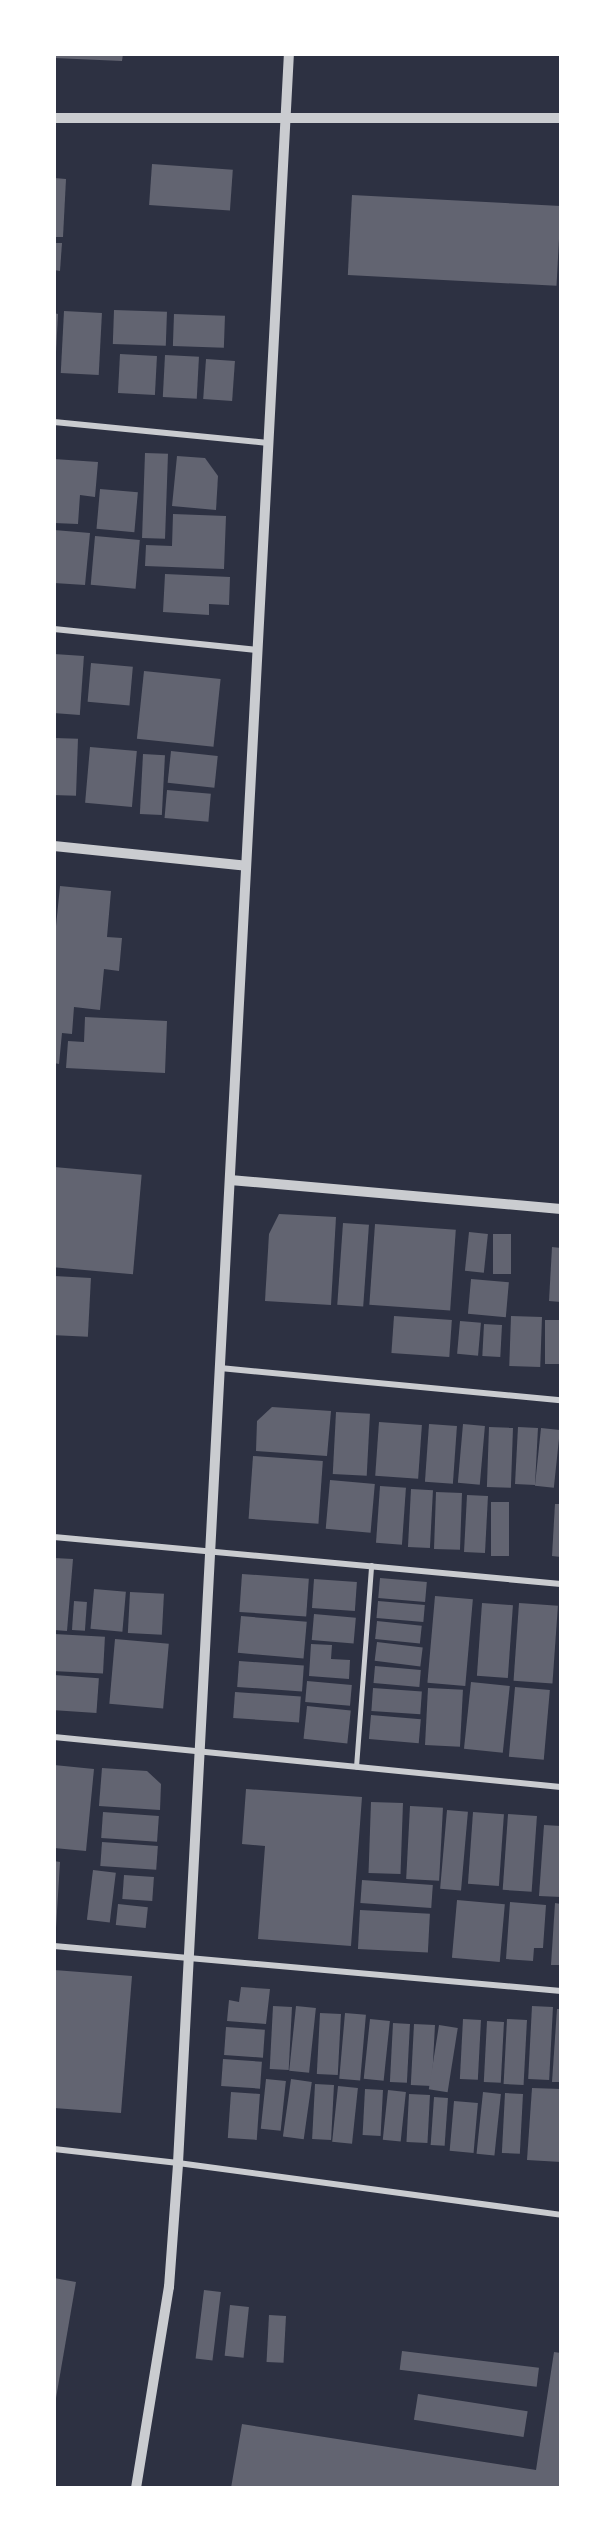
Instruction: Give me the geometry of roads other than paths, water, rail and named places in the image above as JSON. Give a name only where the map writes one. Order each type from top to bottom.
[{"type":"street","points":[[136,2488],[169,2287],[178,2163],[289,54]]},
{"type":"street","points":[[54,118],[561,118]]},
{"type":"street","points":[[54,422],[268,443]]},
{"type":"street","points":[[54,629],[257,650]]},
{"type":"street","points":[[54,846],[246,866]]},
{"type":"street","points":[[230,1180],[561,1209]]},
{"type":"street","points":[[220,1368],[561,1400]]},
{"type":"street","points":[[54,1537],[561,1584]]},
{"type":"street","points":[[54,1737],[561,1787]]},
{"type":"street","points":[[54,1946],[561,1991]]},
{"type":"street","points":[[54,2149],[178,2163],[561,2215]]},
{"type":"lane","points":[[356,1767],[371,1566]]}]
